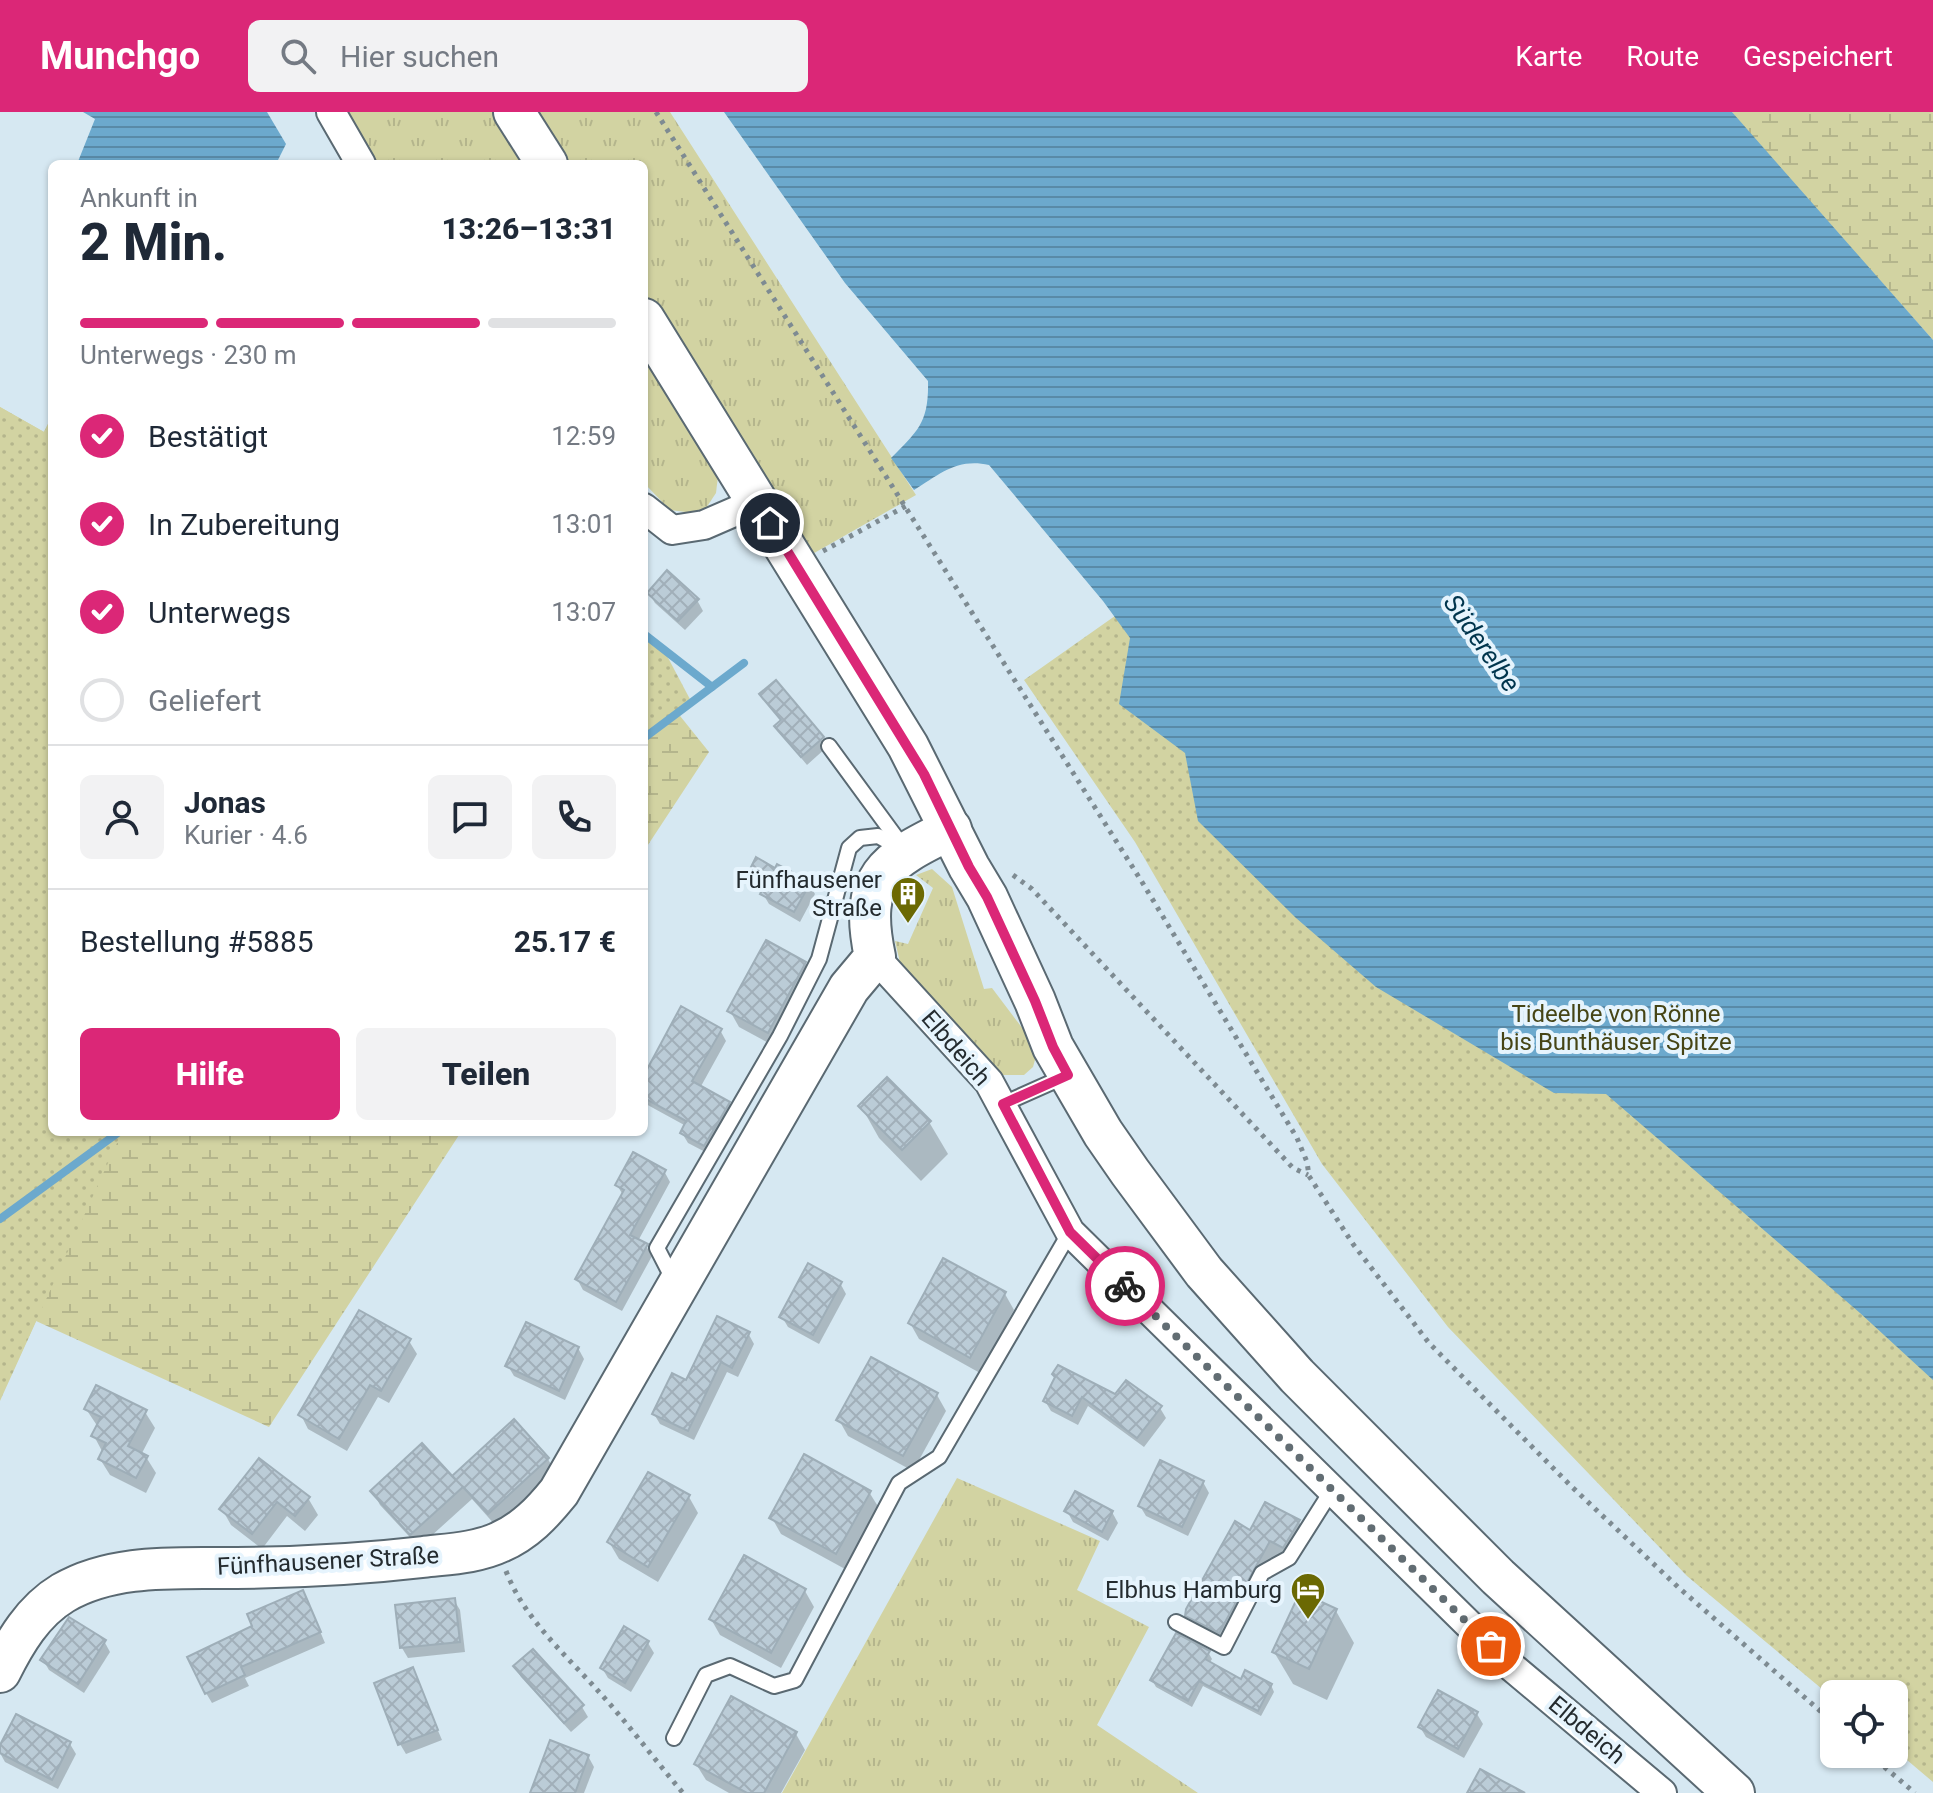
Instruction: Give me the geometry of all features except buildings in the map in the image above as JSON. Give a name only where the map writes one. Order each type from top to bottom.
[{"type":"street","points":[[331,112],[359,160]]},
{"type":"street","points":[[514,112],[544,160]]},
{"type":"street","points":[[648,325],[924,774],[969,867],[986,944],[996,968],[1019,1007],[1060,1061],[1103,1133],[1204,1272],[1297,1376],[1498,1577],[1734,1793]]},
{"type":"street","points":[[648,511],[672,530],[704,525],[757,502]]},
{"type":"street","points":[[875,957],[871,926],[875,890],[883,872],[892,860],[905,851],[951,829]]},
{"type":"street","name":"Elbdeich","points":[[875,957],[989,1082],[1070,1232],[1513,1668],[1662,1793]]},
{"type":"street","name":"Fünfhausener Straße","points":[[0,1672],[38,1613],[64,1593],[120,1573],[157,1568],[356,1565],[451,1554],[496,1544],[530,1524],[559,1492],[849,988],[875,957]]},
{"type":"lane","points":[[829,746],[905,851]]},
{"type":"lane","points":[[677,1286],[657,1248],[780,1036],[819,959],[849,848],[860,838],[878,836],[905,851]]},
{"type":"lane","points":[[1003,1104],[1060,1061]]},
{"type":"lane","points":[[674,1738],[706,1675],[730,1666],[774,1686],[795,1680],[899,1483],[939,1457],[1070,1232]]},
{"type":"lane","points":[[1176,1622],[1224,1647],[1262,1573],[1289,1558],[1332,1490]]},
{"type":"path","points":[[656,112],[1142,882],[1297,1138],[1309,1176],[1353,1244],[1429,1343],[1571,1486],[1678,1587],[1820,1711]]},
{"type":"path","points":[[823,551],[906,506]]},
{"type":"path","points":[[1009,872],[1032,889],[1293,1168],[1309,1176]]},
{"type":"path","points":[[496,1544],[510,1582],[541,1629],[602,1695],[683,1793]]},
{"type":"path","points":[[1886,1768],[1915,1793]]},
{"type":"green space","points":[[345,112],[494,112],[524,160],[372,160]]},
{"type":"green space","points":[[534,112],[670,112],[916,495],[809,556],[648,304],[648,160],[564,160]]},
{"type":"green space","points":[[1732,112],[1933,112],[1933,340],[1748,133]]},
{"type":"green space","points":[[648,362],[718,476],[716,493],[702,514],[670,510],[648,487]]},
{"type":"green space","name":"Tideelbe von Rönne bis Bunthäuser Spitze","points":[[1443,385],[1933,888],[1933,1782],[1908,1761],[1908,1680],[1820,1680],[1820,1687],[1687,1576],[1448,1327],[1322,1164],[1135,842],[1024,680]]},
{"type":"green space","points":[[0,407],[44,432],[48,424],[48,1136],[458,1136],[269,1427],[36,1321],[0,1399]]},
{"type":"green space","points":[[0,407],[44,432],[48,424],[48,1136],[120,1136],[0,1401]]},
{"type":"green space","points":[[648,637],[665,652],[692,703],[648,735]]},
{"type":"green space","points":[[648,676],[709,752],[648,845]]},
{"type":"green space","points":[[932,869],[952,887],[984,989],[992,988],[1038,1049],[1033,1067],[1024,1075],[1001,1075],[902,971],[895,941],[908,944],[933,888],[916,875]]},
{"type":"green space","points":[[957,1478],[1100,1541],[1077,1590],[1149,1627],[1097,1725],[1198,1793],[782,1793]]},
{"type":"water","points":[[83,112],[267,112],[286,144],[278,160],[79,160],[95,119]]},
{"type":"water","name":"Süderelbe","points":[[724,112],[1732,112],[1933,340],[1933,1380],[1606,1094],[1554,1093],[1376,987],[1296,918],[1198,821],[1185,753],[1119,704],[1130,638],[1103,601],[989,465],[958,466],[914,490],[891,458],[920,425],[926,407],[928,381],[845,283]]},
{"type":"waterway","points":[[648,637],[712,687]]},
{"type":"waterway","points":[[648,735],[744,663]]},
{"type":"waterway","points":[[0,1219],[114,1136]]},
{"type":"way so far","points":[[1125,1286],[1491,1646]]},
{"type":"place","name":"Fünfhausener Straße","points":[[908,925]]},
{"type":"place","name":"Elbhus Hamburg","points":[[1308,1621]]},
{"type":"route","points":[[770,523],[908,746],[987,897],[1068,1075],[1003,1104],[1070,1232],[1125,1286]]}]
